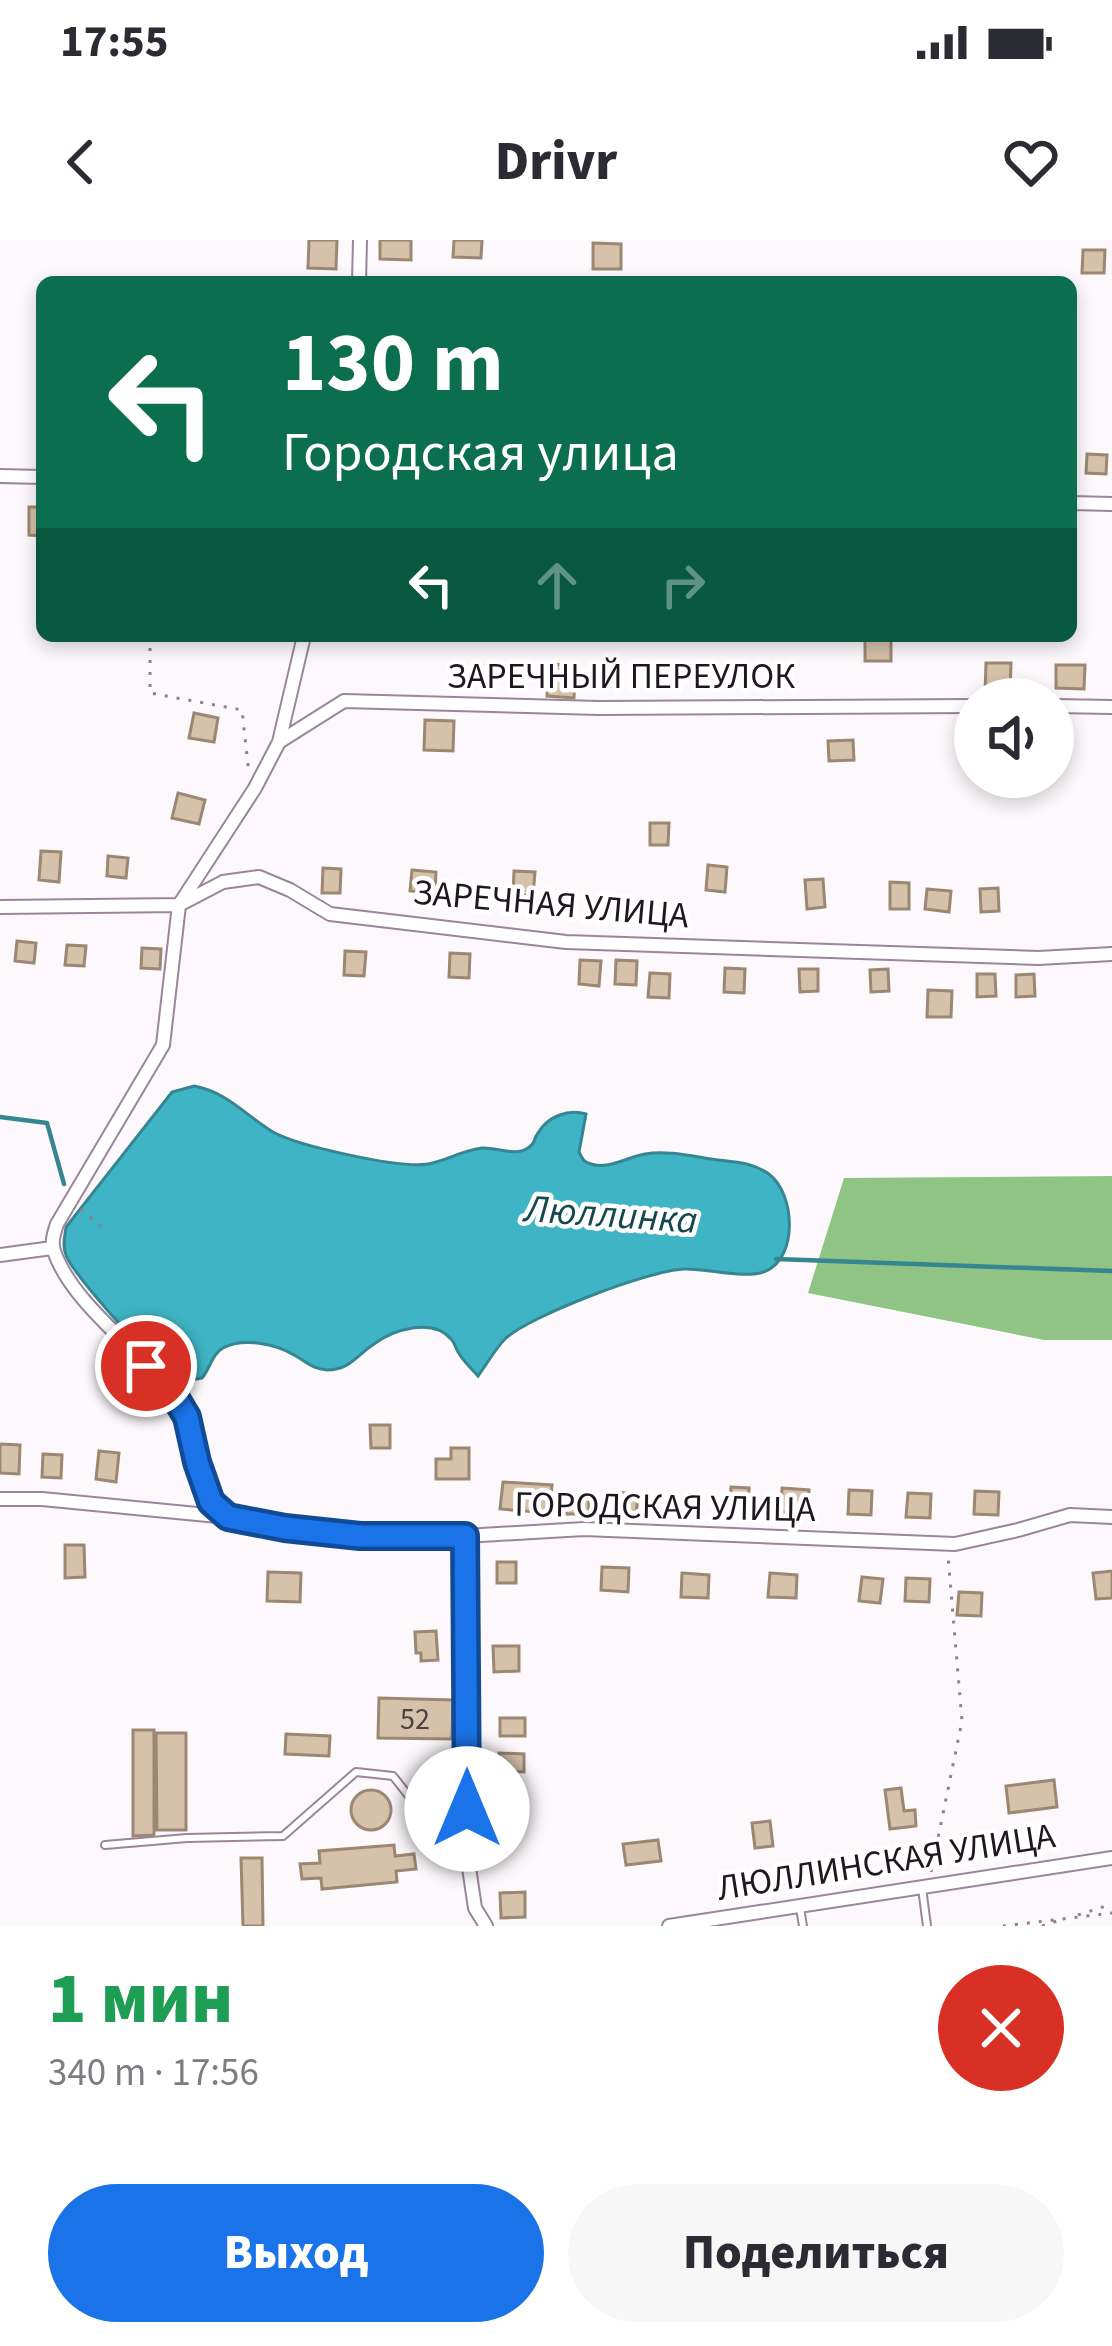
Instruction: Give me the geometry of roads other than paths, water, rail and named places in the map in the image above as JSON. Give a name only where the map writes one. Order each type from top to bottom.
[{"type":"street","points":[[359,276],[360,240]]},
{"type":"street","points":[[0,476],[36,477]]},
{"type":"street","points":[[1077,503],[1112,504]]},
{"type":"street","points":[[228,1517],[211,1502],[187,1417],[172,1392],[82,1297],[52,1248],[56,1224],[163,1045],[179,904],[279,742],[303,642]]},
{"type":"street","name":"ЗАРЕЧНЫЙ ПЕРЕУЛОК","points":[[279,742],[344,700],[599,708],[954,706]]},
{"type":"street","points":[[1074,706],[1112,707]]},
{"type":"street","name":"ЗАРЕЧНАЯ УЛИЦА","points":[[0,907],[179,904],[223,882],[259,877],[330,914],[566,942],[1038,958],[1112,954]]},
{"type":"street","points":[[0,1255],[52,1248]]},
{"type":"street","name":"ГОРОДСКАЯ УЛИЦА","points":[[0,1499],[228,1517],[360,1536],[584,1529],[947,1543],[1070,1515],[1112,1517]]},
{"type":"street","points":[[465,1536],[467,1854],[475,1908],[486,1926]]},
{"type":"street","name":"ЛЮЛЛИНСКАЯ УЛИЦА","points":[[669,1926],[1112,1858]]},
{"type":"lane","points":[[105,1845],[284,1836],[356,1772],[393,1776],[445,1842],[467,1854]]},
{"type":"lane","points":[[925,1886],[926,1926]]},
{"type":"lane","points":[[800,1904],[803,1926]]},
{"type":"water","points":[[194,1086],[226,1099],[286,1138],[415,1165],[482,1148],[523,1151],[553,1118],[572,1112],[586,1114],[579,1152],[588,1163],[604,1165],[663,1153],[738,1162],[764,1171],[784,1196],[788,1240],[784,1253],[766,1271],[668,1271],[563,1307],[505,1339],[478,1376],[451,1339],[423,1327],[391,1334],[335,1369],[317,1368],[287,1351],[250,1342],[219,1351],[202,1378],[179,1378],[157,1363],[96,1296],[71,1265],[64,1241],[66,1227],[172,1092]]},
{"type":"waterway","name":"Люллинка","points":[[0,1117],[47,1123],[64,1184]]},
{"type":"waterway","name":"Люллинка","points":[[776,1259],[1112,1271]]}]
